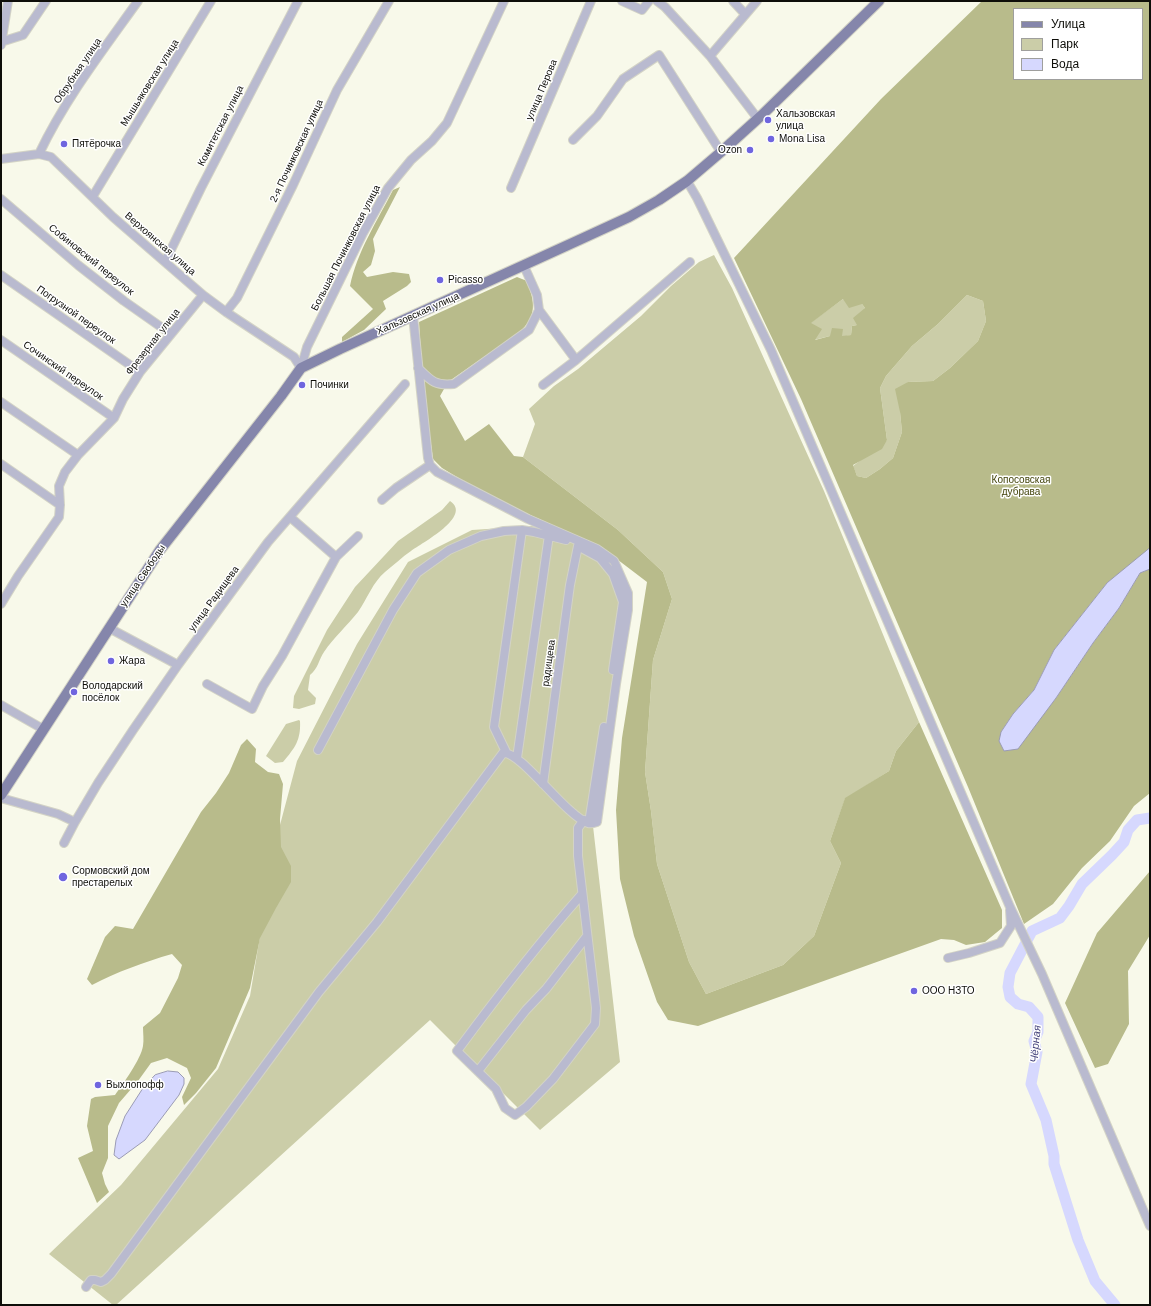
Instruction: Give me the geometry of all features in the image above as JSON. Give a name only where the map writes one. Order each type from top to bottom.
[{"type":"main road","name":"Хальзовская улица","points":[[301,368],[629,217],[659,200],[687,181],[758,119],[878,1]]},
{"type":"main road","name":"улица Свободы","points":[[1,796],[160,550],[281,396],[301,368]]},
{"type":"street","points":[[1,44],[8,1]]},
{"type":"street","points":[[1,44],[23,35],[46,1]]},
{"type":"street","name":"Обрубная улица","points":[[39,154],[50,131],[85,75],[138,1]]},
{"type":"street","name":"Мышьяковская улица","points":[[93,196],[211,1]]},
{"type":"street","name":"Комитетская улица","points":[[165,262],[201,188],[298,1]]},
{"type":"street","name":"2-я Починковская улица","points":[[226,312],[237,298],[337,90],[389,1]]},
{"type":"street","name":"Большая Починковская улица","points":[[301,368],[306,347],[363,233],[388,188],[411,160],[432,141],[447,123],[504,1]]},
{"type":"street","name":"улица Перова","points":[[511,188],[591,1]]},
{"type":"street","points":[[622,1],[642,10],[649,1]]},
{"type":"street","points":[[657,1],[665,7],[710,56],[758,119]]},
{"type":"street","points":[[733,1],[745,14]]},
{"type":"street","points":[[710,56],[756,1]]},
{"type":"street","points":[[573,140],[597,116],[623,79],[659,55],[721,152]]},
{"type":"street","points":[[1,159],[39,154]]},
{"type":"street","name":"Верхоянская улица","points":[[39,154],[51,157],[113,217],[203,295],[226,312],[294,356],[301,368]]},
{"type":"street","points":[[687,181],[697,198],[771,350],[1010,907],[1029,946],[1150,1226]]},
{"type":"street","name":"Собиновский переулок","points":[[1,199],[78,265],[124,301],[171,334]]},
{"type":"street","points":[[543,385],[576,360],[690,262]]},
{"type":"street","points":[[524,266],[537,295],[539,310],[576,360]]},
{"type":"street","name":"Погрузной переулок","points":[[1,275],[140,372]]},
{"type":"street","name":"Фрезерная улица","points":[[1,604],[18,576],[59,517],[59,486],[65,472],[114,418],[122,399],[140,372],[203,295]]},
{"type":"street","points":[[418,368],[430,380],[442,385],[454,384],[529,330],[539,310]]},
{"type":"street","points":[[413,316],[430,465],[437,472],[521,516],[597,549],[614,560],[628,593],[628,610],[597,822],[586,822],[574,813],[517,758],[506,752],[494,727],[522,530]]},
{"type":"street","name":"Сочинский переулок","points":[[1,340],[114,418]]},
{"type":"street","name":"улица Радищева","points":[[64,843],[98,783],[128,737],[178,665],[268,542],[405,384]]},
{"type":"street","points":[[1,402],[78,456]]},
{"type":"street","points":[[1,464],[60,505]]},
{"type":"street","points":[[382,500],[396,488],[430,465]]},
{"type":"street","points":[[44,495],[59,486]]},
{"type":"street","points":[[290,516],[336,557]]},
{"type":"street","points":[[318,750],[392,610],[417,573],[449,550],[481,536],[504,530],[522,530],[570,541],[600,558],[613,574],[623,602],[586,822],[578,828],[578,856],[582,894],[586,936],[596,1008],[594,1024],[553,1079],[526,1107],[515,1114],[505,1108],[496,1089],[457,1051],[484,1014],[551,930],[582,894]]},
{"type":"street","points":[[207,684],[252,709],[263,686],[282,656],[336,557],[358,536]]},
{"type":"street","points":[[517,758],[550,536]]},
{"type":"street","name":"радищева","points":[[543,784],[570,585],[578,546]]},
{"type":"street","points":[[109,628],[178,665]]},
{"type":"street","points":[[1,705],[43,729]]},
{"type":"street","points":[[86,1287],[91,1280],[101,1282],[106,1280],[111,1274],[315,999],[377,922],[500,756],[506,752]]},
{"type":"street","points":[[1,796],[58,814],[75,822]]},
{"type":"street","points":[[948,958],[1000,943],[1011,926],[1010,907]]},
{"type":"street","points":[[478,1071],[526,1010],[558,974],[586,936]]},
{"type":"green space","name":"Копосовская дубрава","points":[[982,1],[1150,1],[1150,548],[1107,583],[1054,650],[1034,690],[1013,714],[1001,732],[1036,723],[1056,698],[1093,643],[1119,608],[1140,573],[1150,569],[1150,793],[1134,806],[1110,841],[1082,868],[1053,904],[1024,924],[968,787],[801,399],[734,258],[881,99]],"holes":[[[967,295],[983,301],[986,321],[978,341],[950,368],[933,381],[908,382],[895,389],[900,412],[902,432],[893,458],[866,478],[857,476],[853,465],[882,449],[887,440],[880,388],[886,376],[912,346],[938,324]],[[843,299],[849,308],[862,304],[865,308],[853,318],[857,325],[852,326],[851,335],[842,336],[843,329],[832,328],[830,336],[815,340],[822,329],[811,323]]]},
{"type":"green space","points":[[400,187],[373,239],[375,251],[371,265],[363,272],[367,277],[393,272],[409,274],[411,282],[383,301],[386,309],[364,330],[342,342],[342,337],[373,309],[350,286],[357,261],[368,237],[393,190]]},
{"type":"green space","points":[[714,255],[732,288],[824,491],[919,722],[896,751],[889,771],[845,799],[830,841],[841,863],[814,936],[783,965],[706,994],[689,962],[657,864],[645,772],[653,660],[672,599],[663,572],[618,530],[523,457],[535,424],[529,409],[554,386],[578,369],[641,316],[671,286],[699,262]]},
{"type":"green space","points":[[517,277],[527,281],[532,296],[532,314],[526,326],[520,332],[448,382],[440,396],[465,441],[489,424],[514,456],[523,457],[618,530],[663,572],[672,599],[653,660],[645,772],[657,864],[689,962],[706,994],[783,965],[814,936],[841,863],[830,841],[845,798],[889,771],[896,751],[919,722],[1002,910],[1002,928],[985,942],[966,945],[954,940],[941,939],[698,1026],[668,1020],[657,1002],[634,936],[620,879],[616,810],[622,738],[647,582],[601,547],[519,510],[470,485],[442,468],[433,459],[423,385],[419,322]]},
{"type":"green space","points":[[967,295],[983,301],[986,321],[978,341],[950,368],[933,381],[908,382],[900,412],[902,432],[893,458],[866,478],[857,476],[853,466],[887,440],[880,388],[886,376],[912,346],[938,324]]},
{"type":"green space","points":[[843,299],[862,304],[865,308],[857,325],[852,326],[851,335],[842,337],[830,336],[814,340],[810,323]]},
{"type":"green space","points":[[450,501],[455,507],[455,514],[451,521],[434,536],[404,556],[381,576],[358,612],[324,652],[315,670],[310,675],[308,690],[316,698],[315,704],[299,709],[293,708],[294,696],[327,630],[355,587],[398,541],[442,510]]},
{"type":"green space","points":[[532,526],[576,540],[598,553],[626,598],[593,826],[620,1062],[540,1130],[430,1020],[116,1305],[113,1305],[49,1254],[121,1185],[218,1069],[250,996],[276,840],[297,761],[357,644],[408,562],[472,530]]},
{"type":"green space","points":[[299,720],[300,728],[298,739],[294,748],[283,762],[275,763],[266,756],[286,724]]},
{"type":"green space","points":[[247,739],[256,749],[255,762],[268,772],[279,774],[283,784],[280,819],[281,847],[291,866],[291,882],[260,938],[250,988],[216,1068],[196,1093],[184,1105],[182,1097],[191,1078],[187,1068],[167,1058],[151,1063],[119,1103],[108,1126],[108,1158],[102,1173],[109,1192],[97,1203],[78,1158],[93,1151],[87,1126],[91,1099],[95,1097],[115,1095],[127,1078],[142,1051],[143,1027],[160,1013],[178,978],[182,965],[172,954],[151,960],[92,985],[87,979],[105,937],[115,926],[133,929],[201,812],[229,773],[241,745]]},
{"type":"green space","points":[[1150,871],[1150,935],[1128,971],[1129,1024],[1108,1064],[1095,1068],[1065,1003],[1097,933]]},
{"type":"water","points":[[1150,548],[1150,569],[1140,573],[1119,608],[1018,749],[1004,751],[999,741],[1001,732],[1013,714],[1034,690],[1054,650],[1107,583]]},
{"type":"water","points":[[168,1071],[178,1072],[184,1078],[184,1084],[179,1095],[145,1140],[119,1159],[114,1155],[116,1140],[125,1116],[143,1088],[155,1075]]},
{"type":"waterway","name":"Чёрная","points":[[1115,1305],[1095,1281],[1078,1240],[1054,1164],[1054,1156],[1046,1120],[1031,1084],[1037,1052],[1034,1041],[1038,1032],[1038,1017],[1029,1007],[1018,1004],[1010,997],[1008,987],[1010,973],[1032,931],[1060,918],[1082,884],[1124,842],[1128,830],[1137,820],[1150,818]]},
{"type":"place","name":"Хальзовская улица","points":[[768,120]]},
{"type":"place","name":"Mona Lisa","points":[[771,139]]},
{"type":"place","name":"Пятёрочка","points":[[64,144]]},
{"type":"place","name":"Ozon","points":[[750,150]]},
{"type":"place","name":"Picasso","points":[[440,280]]},
{"type":"place","name":"Починки","points":[[302,385]]},
{"type":"place","name":"Жара","points":[[111,661]]},
{"type":"place","name":"Володарский посёлок","points":[[74,692]]},
{"type":"place","name":"Сормовский дом престарелых","points":[[63,877]]},
{"type":"place","name":"ООО НЗТО","points":[[914,991]]},
{"type":"place","name":"Выхлопофф","points":[[98,1085]]}]
